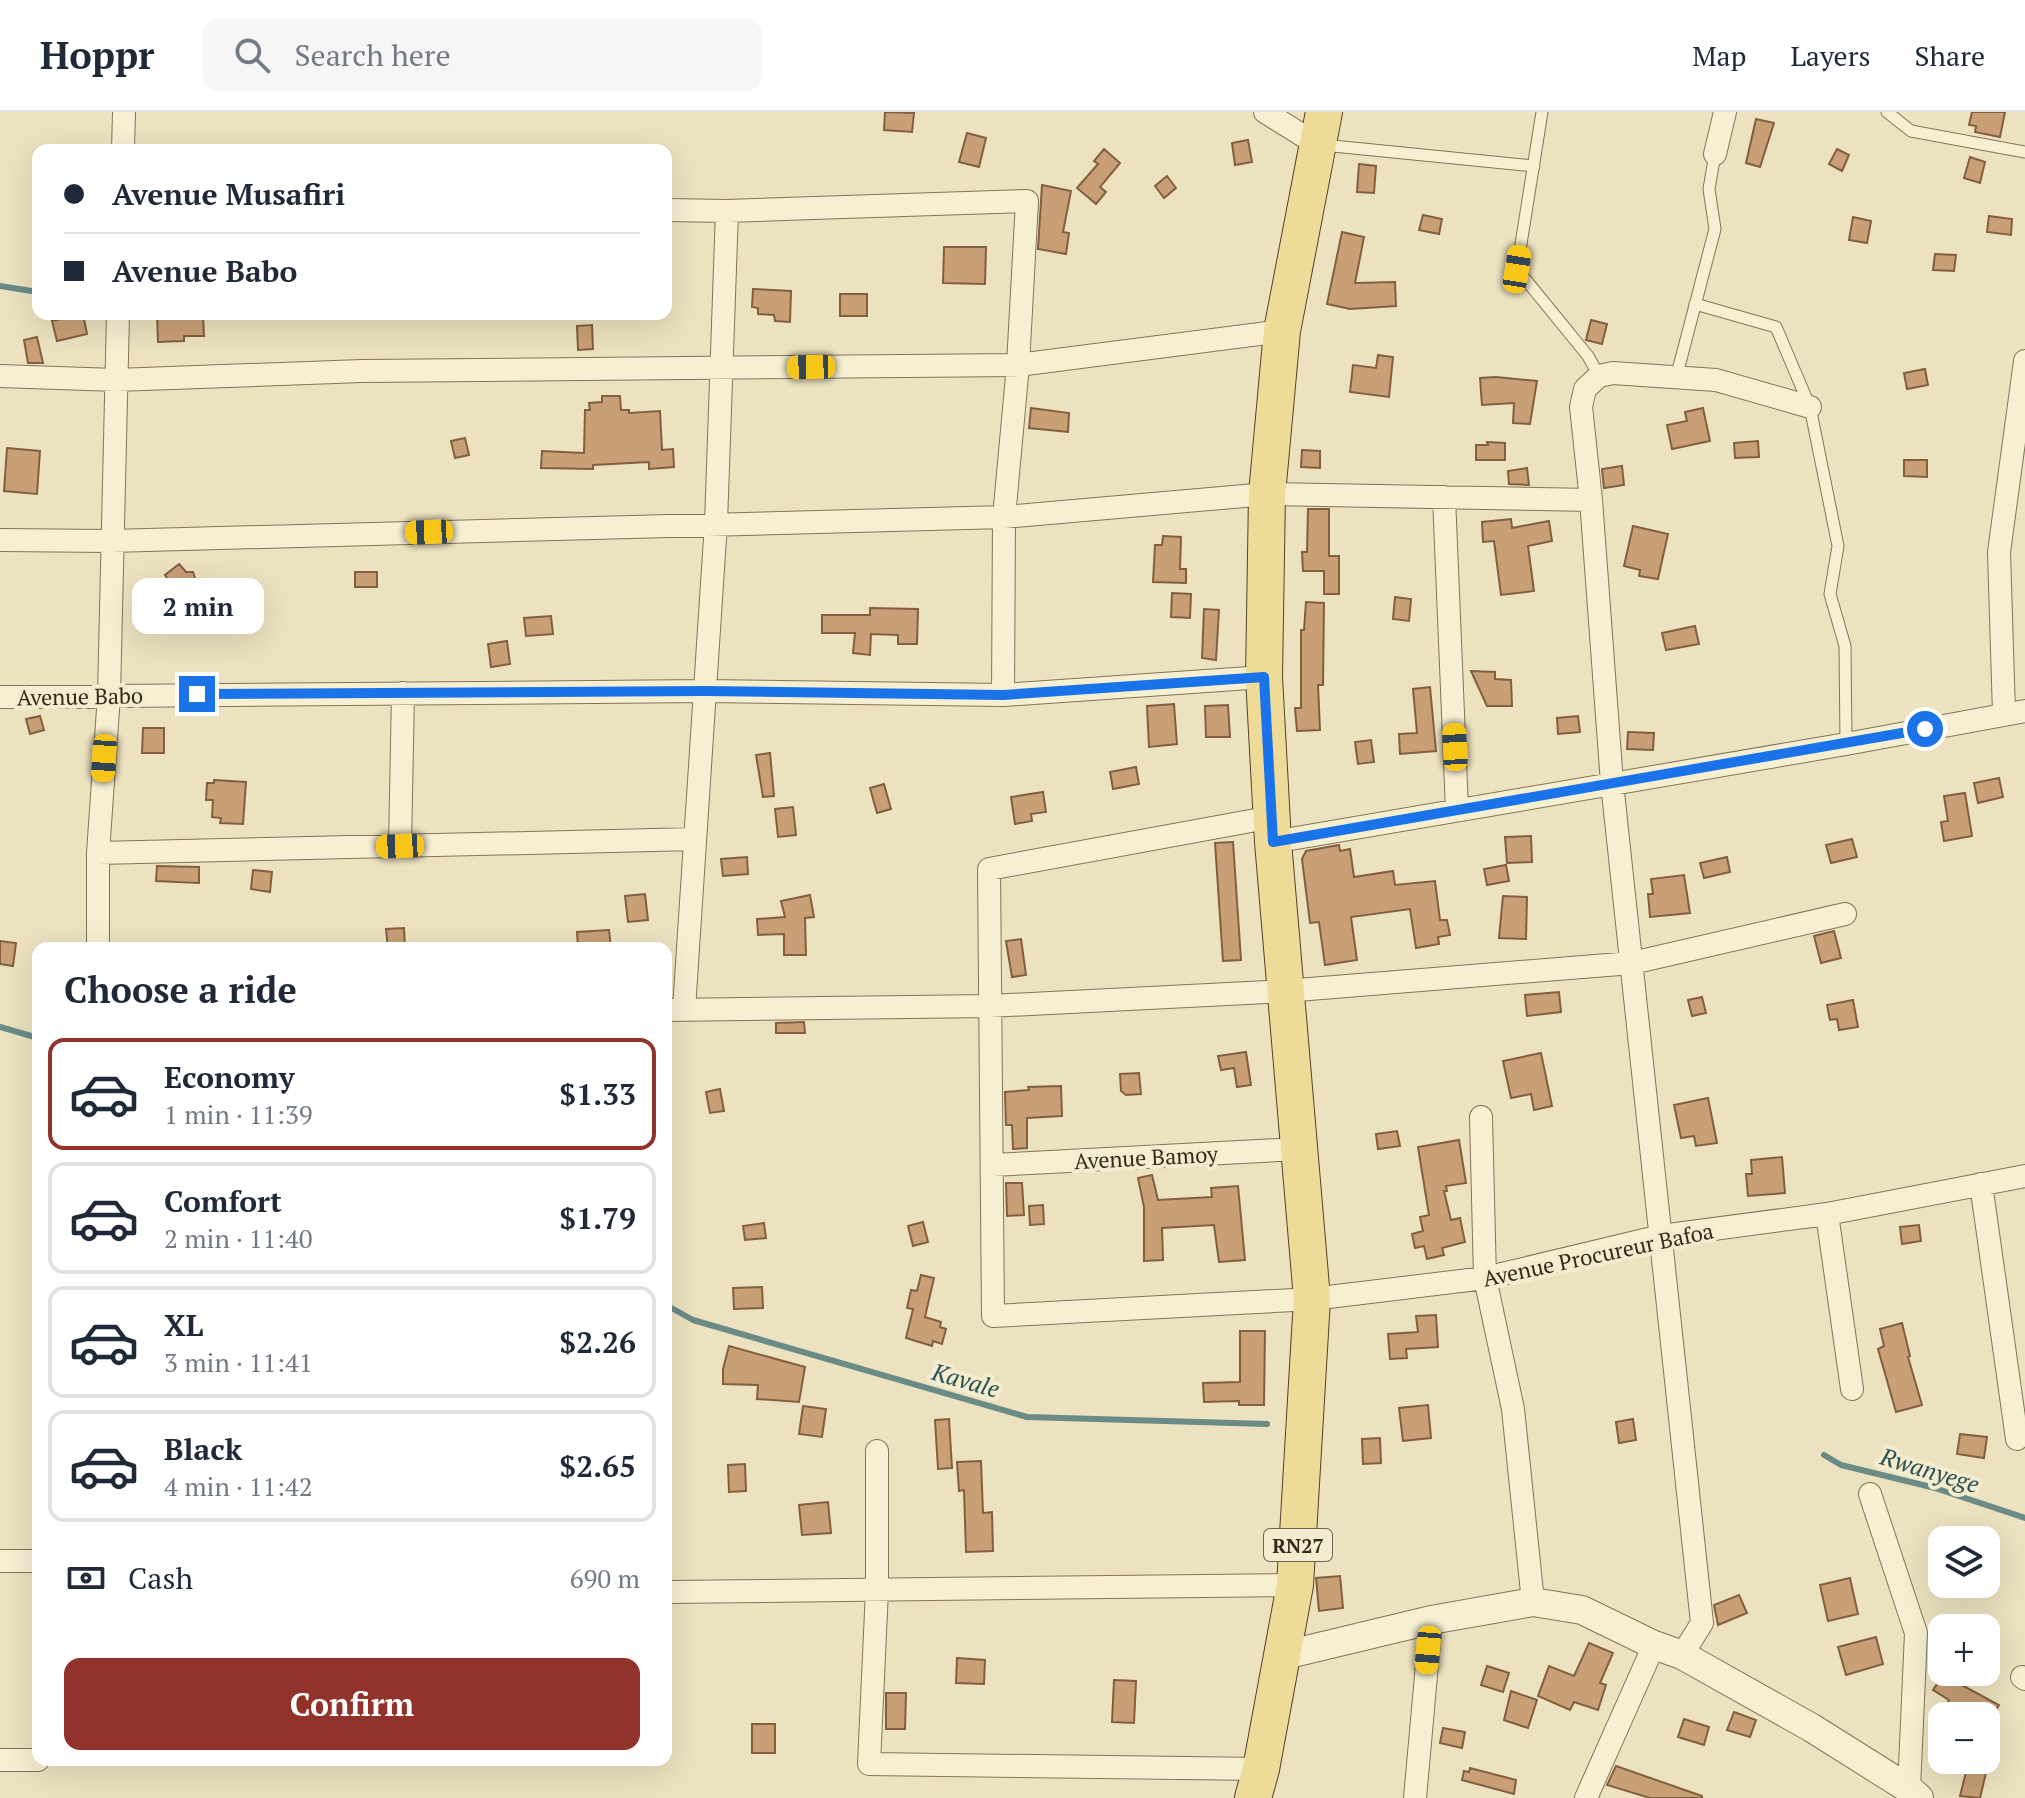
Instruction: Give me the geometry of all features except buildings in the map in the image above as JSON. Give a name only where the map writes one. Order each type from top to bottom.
[{"type":"main road","name":"RN27","points":[[1257,1784],[1295,1585],[1312,1299],[1272,829],[1264,677],[1267,494],[1282,331],[1321,128]]},
{"type":"street","points":[[123,144],[124,112]]},
{"type":"street","points":[[1265,112],[1321,128]]},
{"type":"street","points":[[1715,154],[1725,112]]},
{"type":"street","points":[[672,210],[1027,201],[1018,365],[1004,517],[1003,695]]},
{"type":"street","points":[[727,211],[716,523],[695,839],[675,1010],[990,1006],[1285,991],[1632,963],[1845,914]]},
{"type":"street","points":[[98,942],[98,853],[109,695],[118,320]]},
{"type":"street","points":[[0,376],[116,380],[362,371],[1018,365],[1282,331]]},
{"type":"street","points":[[993,1165],[989,869],[1272,829],[1457,810],[2015,712],[1999,552],[2025,361]]},
{"type":"street","points":[[1682,1655],[1702,1623],[1612,783],[1581,407],[1585,389],[1599,376],[1613,373],[1716,380],[1810,407]]},
{"type":"street","points":[[0,540],[111,541],[1004,517],[1267,494],[1591,500]]},
{"type":"street","points":[[1444,497],[1457,810]]},
{"type":"street","name":"Avenue Babo","points":[[0,697],[705,691],[1003,695],[1264,677]]},
{"type":"street","points":[[400,846],[403,693]]},
{"type":"street","points":[[98,853],[695,839]]},
{"type":"street","points":[[1481,1117],[1485,1278],[1513,1409],[1533,1602]]},
{"type":"street","name":"Avenue Bamoy","points":[[993,1165],[1298,1149]]},
{"type":"street","name":"Avenue Procureur Bafoa","points":[[993,1165],[993,1316],[1312,1299],[1485,1278],[1661,1236],[1827,1214],[2025,1176]]},
{"type":"street","points":[[1981,1184],[2017,1439]]},
{"type":"street","points":[[1827,1214],[1852,1389]]},
{"type":"street","points":[[877,1451],[877,1590],[869,1764],[1257,1784]]},
{"type":"street","points":[[1870,1494],[1916,1633],[1914,1793]]},
{"type":"street","points":[[0,1561],[32,1561]]},
{"type":"street","points":[[672,1592],[1295,1585]]},
{"type":"street","points":[[1281,1656],[1431,1620],[1533,1602],[1582,1610],[1682,1655],[1812,1728],[1914,1793]]},
{"type":"street","points":[[1415,1798],[1431,1620]]},
{"type":"street","points":[[1586,1798],[1654,1645]]},
{"type":"street","points":[[0,1760],[32,1760]]},
{"type":"lane","points":[[1542,112],[1517,269],[1588,356],[1599,376]]},
{"type":"lane","points":[[1887,112],[1911,131],[2025,152]]},
{"type":"lane","points":[[1321,128],[1534,166]]},
{"type":"lane","points":[[1676,378],[1715,229],[1709,189],[1715,154]]},
{"type":"lane","points":[[1695,304],[1776,327],[1810,407],[1838,546],[1830,594],[1845,646],[1846,744]]},
{"type":"waterway","points":[[0,286],[32,291]]},
{"type":"waterway","name":"Kavale","points":[[0,1027],[32,1036]]},
{"type":"waterway","name":"Kavale","points":[[672,1308],[693,1320],[1027,1417],[1267,1424]]},
{"type":"waterway","name":"Rwanyege","points":[[1824,1455],[1841,1465],[1935,1488],[2025,1518]]},
{"type":"route","points":[[197,694],[705,691],[1003,695],[1264,677],[1273,842],[1925,729]]}]
